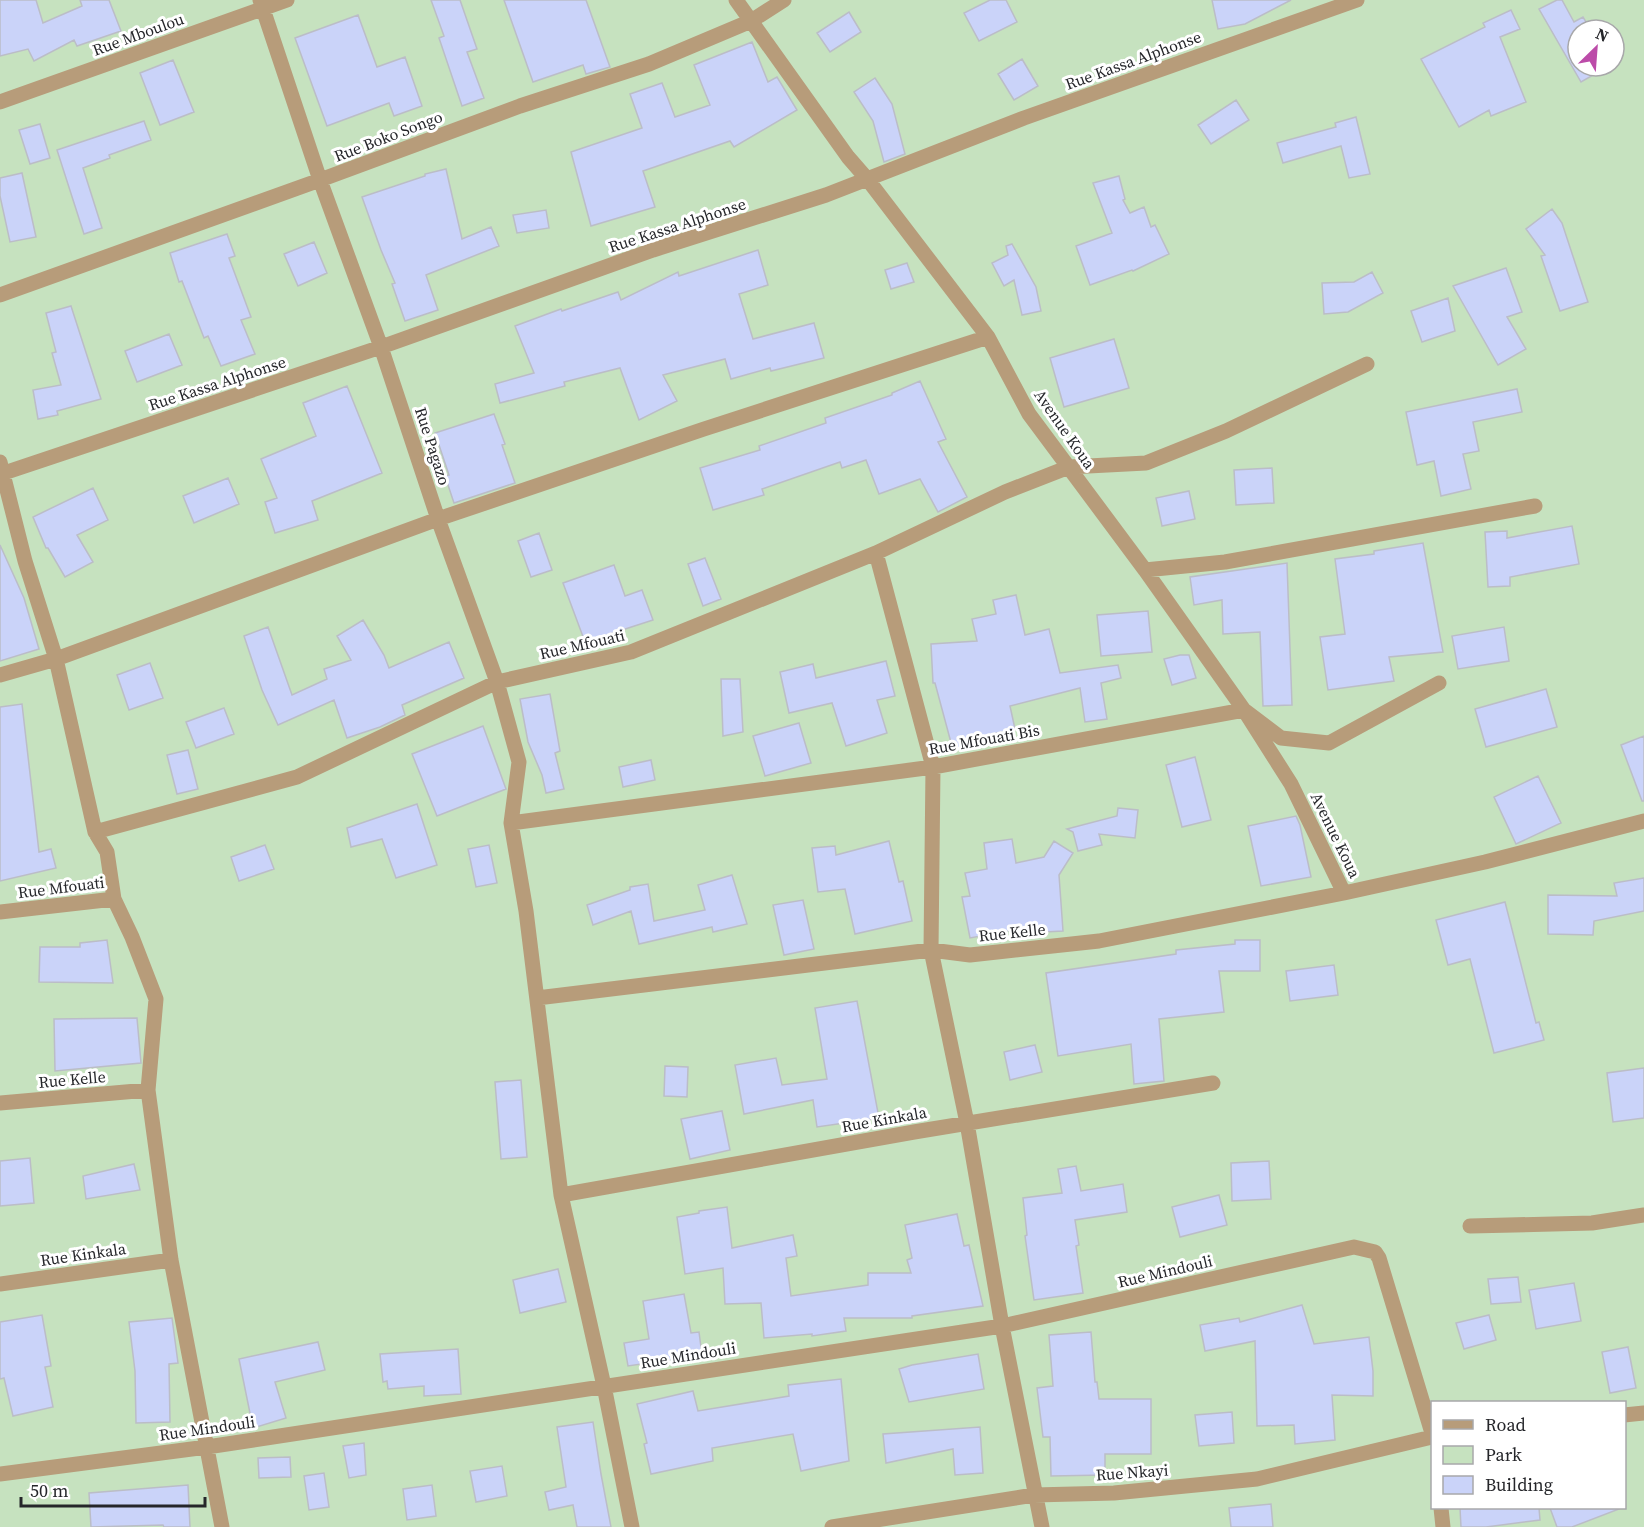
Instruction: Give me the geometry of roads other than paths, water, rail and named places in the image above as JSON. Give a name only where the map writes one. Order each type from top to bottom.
[{"type":"street","name":"Rue Mboulou","points":[[0,102],[261,4],[287,0]]},
{"type":"street","name":"Avenue Koua","points":[[736,0],[848,157],[988,337],[1029,414],[1145,570],[1244,710],[1291,784],[1344,893]]},
{"type":"street","name":"Rue Boko Songo","points":[[0,295],[520,106],[649,64],[751,21],[784,0]]},
{"type":"street","name":"Rue Kassa Alphonse","points":[[2,468],[381,347],[653,250],[868,180],[1024,118],[1357,0]]},
{"type":"street","name":"Rue Pagazo","points":[[261,4],[320,180],[381,347],[438,519],[498,682],[519,762],[511,823],[526,911],[561,1194],[604,1386],[632,1527]]},
{"type":"street","points":[[0,675],[56,659],[438,519],[704,429],[988,337]]},
{"type":"street","name":"Rue Mfouati","points":[[95,832],[297,777],[498,682],[631,652],[876,553],[1005,492],[1069,467],[1146,463],[1226,432],[1367,364]]},
{"type":"street","points":[[2,468],[25,561],[56,659],[95,832],[107,852],[113,894],[156,999],[148,1090],[171,1260],[222,1527]]},
{"type":"street","points":[[1145,570],[1225,562],[1535,506]]},
{"type":"street","points":[[876,553],[933,767],[931,950],[967,1123],[1002,1326],[1042,1527]]},
{"type":"street","points":[[1244,710],[1281,738],[1329,743],[1439,683]]},
{"type":"street","name":"Rue Mfouati Bis","points":[[511,823],[933,767],[1244,710]]},
{"type":"street","name":"Rue Kelle","points":[[537,998],[931,950],[970,955],[1099,941],[1344,893],[1485,862],[1644,821]]},
{"type":"street","name":"Rue Mfouati","points":[[0,912],[113,894]]},
{"type":"street","name":"Rue Kinkala","points":[[561,1194],[967,1123],[1213,1083]]},
{"type":"street","name":"Rue Kelle","points":[[0,1103],[148,1090]]},
{"type":"street","points":[[1470,1226],[1592,1223],[1644,1215]]},
{"type":"street","name":"Rue Mindouli","points":[[0,1474],[207,1447],[1002,1326],[1354,1247],[1375,1252],[1379,1258],[1431,1432]]},
{"type":"street","name":"Rue Kinkala","points":[[0,1284],[171,1260]]},
{"type":"street","points":[[1626,1415],[1644,1413]]},
{"type":"street","name":"Rue Nkayi","points":[[832,1527],[1034,1495],[1114,1493],[1257,1479],[1431,1435]]},
{"type":"street","points":[[1441,1509],[1443,1527]]}]
